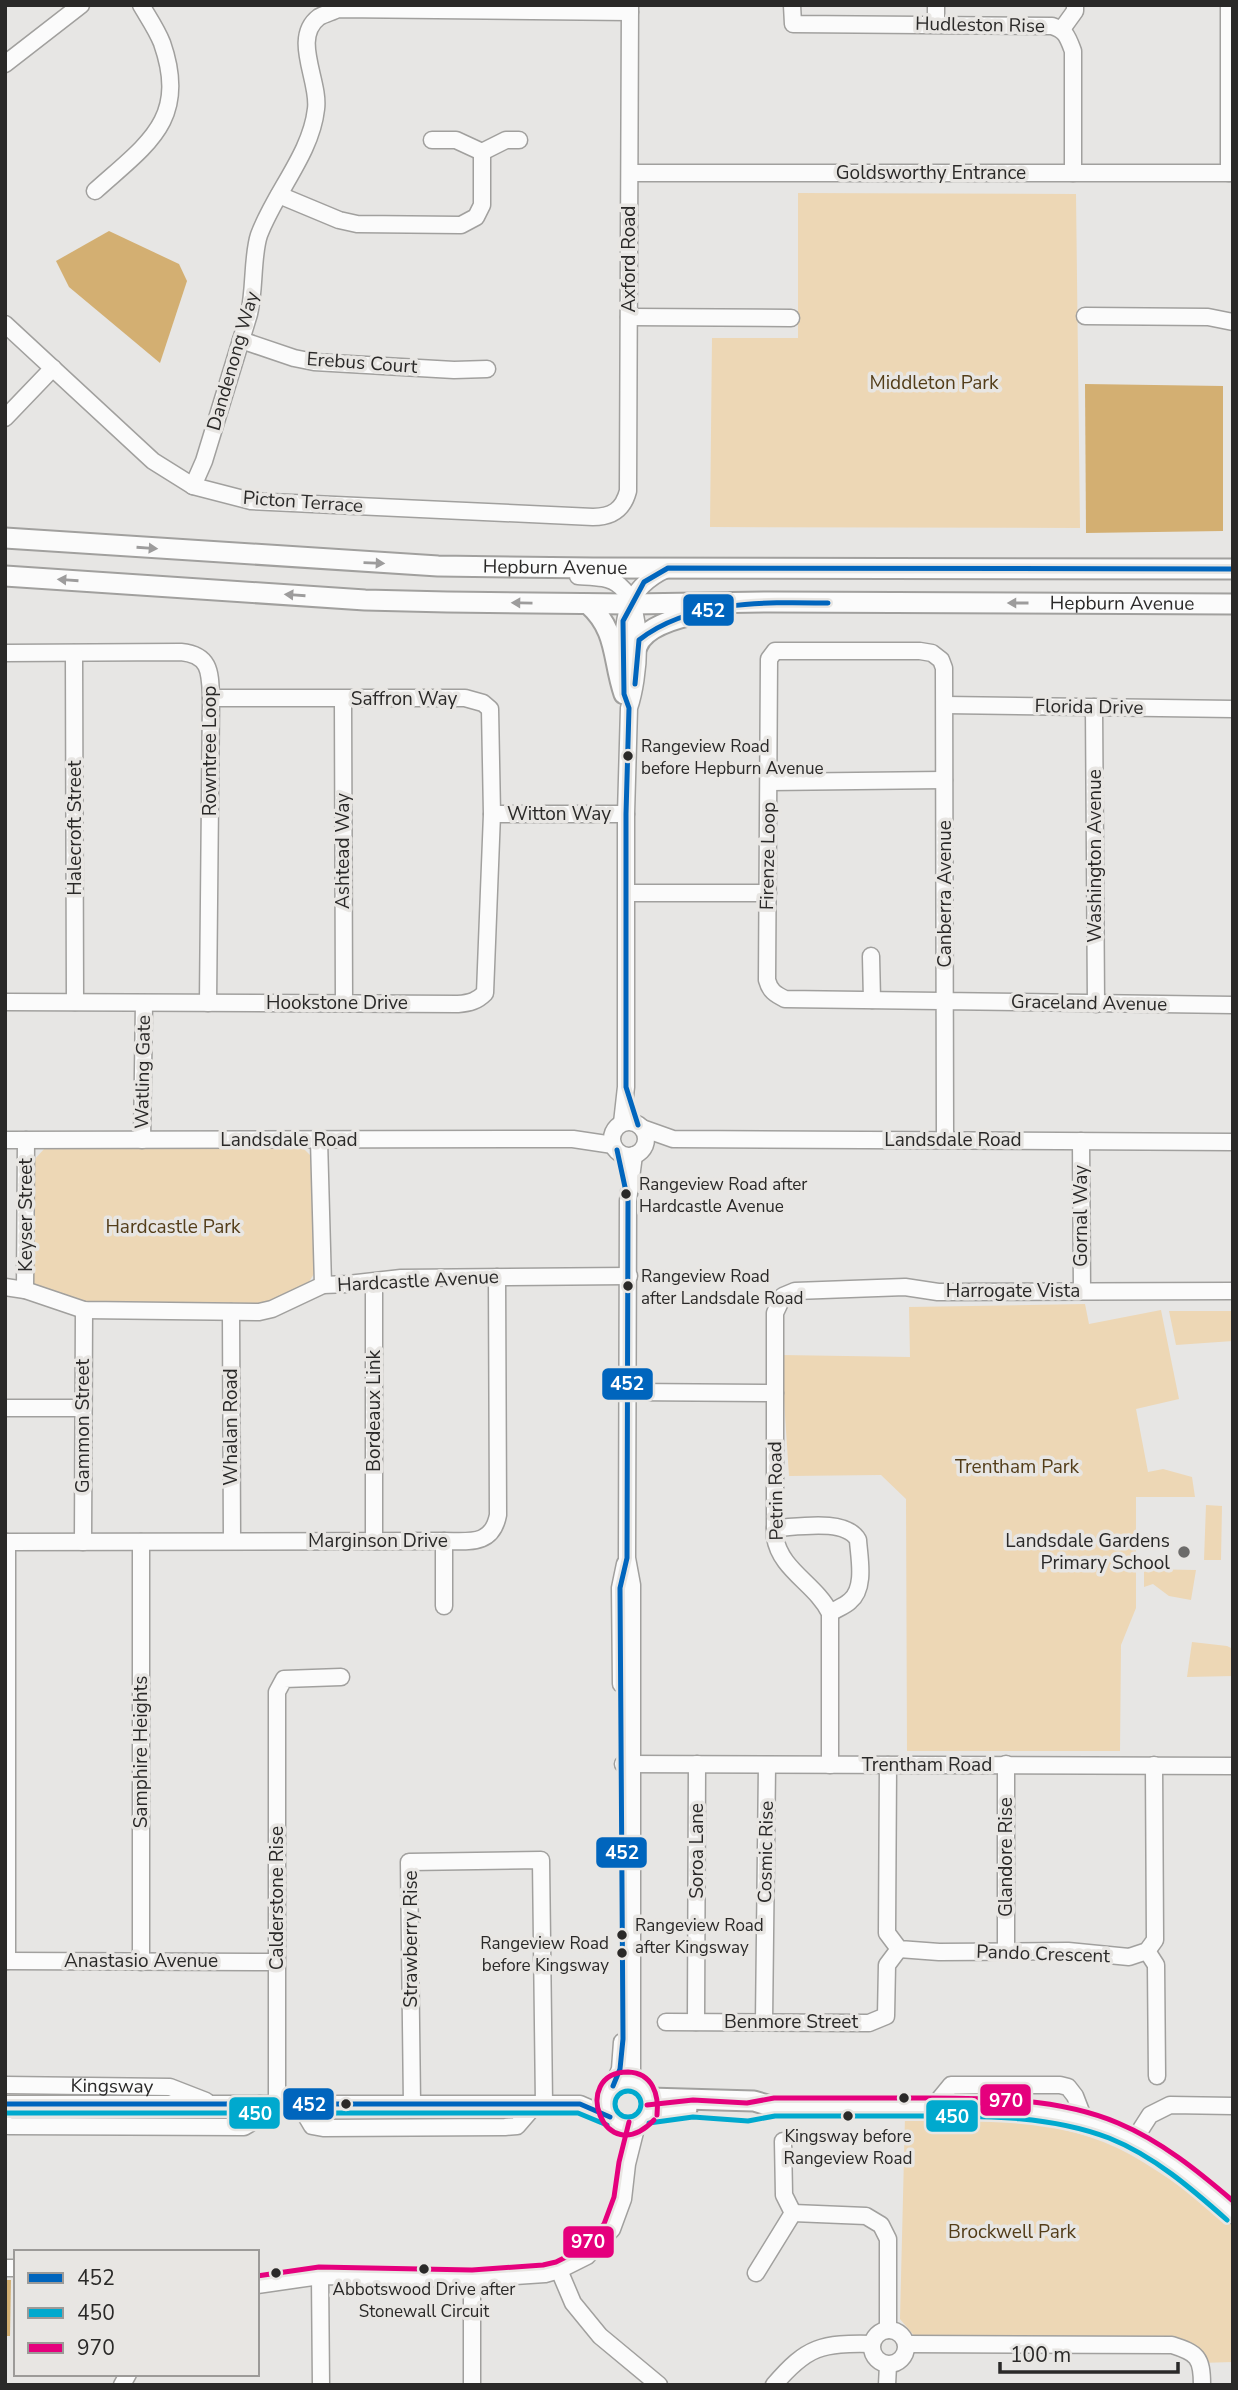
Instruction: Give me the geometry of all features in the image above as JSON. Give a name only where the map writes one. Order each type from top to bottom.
[{"type":"main road","name":"Hepburn Avenue","points":[[5,538],[354,562],[474,566],[1233,569]]},
{"type":"main road","name":"Hepburn Avenue","points":[[5,576],[365,600],[588,604],[1233,604]]},
{"type":"main road","points":[[637,647],[644,635],[674,619],[770,602]]},
{"type":"main road","points":[[588,604],[604,621],[610,634],[626,701]]},
{"type":"main road","points":[[645,2112],[754,2102],[774,2107],[992,2108],[1049,2114],[1085,2122],[1134,2140],[1206,2189],[1233,2213]]},
{"type":"street","points":[[5,64],[60,11],[81,5]]},
{"type":"street","points":[[95,191],[147,144],[169,110],[171,81],[161,41],[141,5]]},
{"type":"street","name":"Hudleston Rise","points":[[792,5],[793,24],[1052,26],[1062,29],[1073,51],[1073,173]]},
{"type":"street","points":[[936,5],[936,24]]},
{"type":"street","points":[[1062,29],[1075,11],[1075,5]]},
{"type":"street","points":[[1229,5],[1231,173]]},
{"type":"street","name":"Axford Road","points":[[619,510],[628,491],[630,8]]},
{"type":"street","name":"Dandenong Way","points":[[193,486],[204,461],[254,293],[259,236],[310,134],[316,109],[316,91],[308,57],[307,35],[318,18],[338,9],[630,8]]},
{"type":"street","points":[[432,140],[456,140],[482,152]]},
{"type":"street","points":[[482,152],[506,140],[519,140]]},
{"type":"street","points":[[279,195],[339,220],[357,224],[461,225],[476,217],[482,205],[482,152]]},
{"type":"street","name":"Goldsworthy Entrance","points":[[630,173],[1231,173]]},
{"type":"street","points":[[1085,316],[1217,317],[1233,322]]},
{"type":"street","points":[[629,317],[791,318]]},
{"type":"street","name":"Picton Terrace","points":[[5,324],[139,450],[174,476],[193,486],[251,501],[593,517],[610,516],[619,510]]},
{"type":"street","name":"Erebus Court","points":[[241,340],[314,362],[454,370],[487,369]]},
{"type":"street","points":[[5,418],[53,368]]},
{"type":"street","points":[[474,566],[601,578],[622,587],[637,620],[634,693],[626,701]]},
{"type":"street","points":[[632,2081],[627,1967],[626,1764],[632,1585],[627,1558],[628,1200],[638,1152],[646,1138],[630,1126],[626,1087],[626,701],[623,621],[644,582],[668,568]]},
{"type":"street","name":"Firenze Loop","points":[[932,653],[920,650],[775,651],[769,659],[767,979],[769,989],[785,999],[945,1002]]},
{"type":"street","name":"Rowntree Loop","points":[[5,653],[191,653],[207,665],[211,698],[208,1003]]},
{"type":"street","name":"Halecroft Street","points":[[74,653],[75,1002]]},
{"type":"street","name":"Canberra Avenue","points":[[932,653],[941,660],[944,668],[945,705],[945,1140]]},
{"type":"street","name":"Saffron Way","points":[[211,698],[465,698],[483,703],[490,709],[491,717],[492,814]]},
{"type":"street","name":"Ashtead Way","points":[[343,699],[344,1003]]},
{"type":"street","name":"Florida Drive","points":[[945,705],[1233,709]]},
{"type":"street","name":"Washington Avenue","points":[[1094,707],[1096,1004]]},
{"type":"street","points":[[769,782],[944,780]]},
{"type":"street","name":"Hookstone Drive","points":[[5,1002],[470,1003],[480,999],[485,993],[492,814]]},
{"type":"street","name":"Witton Way","points":[[492,814],[626,814]]},
{"type":"street","points":[[627,893],[768,893]]},
{"type":"street","points":[[871,956],[872,1000]]},
{"type":"street","name":"Graceland Avenue","points":[[945,1002],[1233,1005]]},
{"type":"street","name":"Watling Gate","points":[[142,1140],[144,1003]]},
{"type":"street","points":[[628,1200],[612,1135],[630,1126]]},
{"type":"street","name":"Landsdale Road","points":[[573,1139],[630,1126],[673,1139],[1233,1142]]},
{"type":"street","name":"Landsdale Road","points":[[5,1140],[573,1139],[615,1147],[625,1155],[673,1139]]},
{"type":"street","name":"Keyser Street","points":[[26,1140],[26,1290]]},
{"type":"street","points":[[319,1140],[323,1285]]},
{"type":"street","name":"Gornal Way","points":[[1081,1141],[1082,1291]]},
{"type":"street","name":"Hardcastle Avenue","points":[[5,1287],[26,1290],[84,1310],[231,1312],[265,1311],[323,1285],[401,1278],[629,1276]]},
{"type":"street","name":"Marginson Drive","points":[[6,1542],[483,1539],[496,1524],[498,1277]]},
{"type":"street","name":"Bordeaux Link","points":[[374,1282],[374,1541]]},
{"type":"street","name":"Harrogate Vista","points":[[794,1291],[905,1287],[937,1292],[1233,1291]]},
{"type":"street","name":"Petrin Road","points":[[794,1291],[783,1296],[775,1313],[777,1548],[781,1557],[825,1603],[830,1613]]},
{"type":"street","name":"Gammon Street","points":[[83,1542],[84,1310]]},
{"type":"street","name":"Whalan Road","points":[[231,1312],[232,1541]]},
{"type":"street","points":[[628,1392],[775,1393]]},
{"type":"street","points":[[5,1408],[83,1408]]},
{"type":"street","points":[[775,1528],[834,1526],[847,1528],[859,1540],[857,1593],[852,1600],[830,1613],[830,1765]]},
{"type":"street","points":[[444,1541],[444,1606]]},
{"type":"street","points":[[6,1542],[6,1961]]},
{"type":"street","name":"Samphire Heights","points":[[141,1542],[141,1962]]},
{"type":"street","name":"Calderstone Rise","points":[[277,2104],[277,1692],[284,1678],[341,1677]]},
{"type":"street","name":"Trentham Road","points":[[626,1764],[1233,1766]]},
{"type":"street","name":"Soroa Lane","points":[[696,2022],[697,1764]]},
{"type":"street","name":"Glandore Rise","points":[[1006,1764],[1006,1951]]},
{"type":"street","name":"Cosmic Rise","points":[[764,2022],[767,1765]]},
{"type":"street","points":[[888,1765],[887,1933],[899,1949]]},
{"type":"street","points":[[1154,1765],[1155,1940],[1147,1951],[1156,1965],[1157,2076]]},
{"type":"street","name":"Strawberry Rise","points":[[412,2104],[409,1862],[541,1860],[540,2104]]},
{"type":"street","name":"Benmore Street","points":[[666,2022],[869,2023],[886,2016],[887,1965],[899,1949]]},
{"type":"street","name":"Pando Crescent","points":[[899,1949],[939,1952],[1068,1951],[1129,1957],[1147,1951]]},
{"type":"street","name":"Anastasio Avenue","points":[[6,1961],[277,1962]]},
{"type":"street","points":[[627,1967],[620,2069],[605,2103],[614,2121],[627,2164]]},
{"type":"street","points":[[259,2285],[320,2276],[472,2279],[545,2274],[587,2256],[612,2229],[623,2199],[627,2164],[645,2112],[645,2089],[632,2081],[622,2082],[610,2089]]},
{"type":"street","name":"Kingsway","points":[[5,2085],[170,2087],[214,2104]]},
{"type":"street","points":[[933,2107],[951,2085],[1060,2085],[1068,2087],[1075,2096],[1085,2122]]},
{"type":"street","name":"Kingsway","points":[[5,2104],[580,2104],[610,2089]]},
{"type":"street","name":"Kingsway","points":[[5,2123],[9,2126],[244,2127],[254,2121],[260,2104]]},
{"type":"street","points":[[299,2104],[312,2126],[323,2128],[517,2126],[540,2104]]},
{"type":"street","name":"Kingsway","points":[[580,2104],[614,2121]]},
{"type":"street","points":[[1134,2140],[1150,2115],[1170,2105],[1233,2106]]},
{"type":"street","points":[[614,2121],[627,2126],[645,2112]]},
{"type":"street","points":[[783,2140],[784,2195],[793,2213]]},
{"type":"street","points":[[756,2273],[793,2213]]},
{"type":"street","points":[[793,2213],[866,2216],[881,2225],[888,2239],[888,2330]]},
{"type":"street","points":[[559,2270],[573,2303],[600,2336],[659,2385]]},
{"type":"street","points":[[320,2276],[321,2385]]},
{"type":"street","points":[[472,2279],[472,2385]]},
{"type":"street","points":[[888,2330],[898,2333],[906,2344],[901,2359],[888,2364],[876,2359],[872,2344],[879,2333],[888,2330]]},
{"type":"street","points":[[774,2385],[792,2363],[808,2353],[830,2344],[872,2344]]},
{"type":"street","points":[[906,2344],[1172,2345],[1193,2352],[1202,2366],[1202,2385]]},
{"type":"street","points":[[887,2385],[888,2364]]},
{"type":"green space","name":"Middleton Park","points":[[798,193],[1076,194],[1080,528],[710,527],[712,338],[798,338]]},
{"type":"green space","name":"Hardcastle Park","points":[[46,1147],[302,1147],[313,1158],[315,1272],[306,1287],[268,1306],[84,1302],[34,1285],[32,1162]]},
{"type":"green space","name":"Trentham Park","points":[[1085,1304],[1089,1324],[1161,1310],[1179,1399],[1136,1409],[1148,1472],[1163,1469],[1192,1477],[1195,1497],[1136,1497],[1136,1608],[1121,1645],[1120,1751],[907,1751],[906,1499],[881,1475],[789,1476],[781,1355],[910,1357],[909,1307]]},
{"type":"green space","points":[[1169,1311],[1233,1311],[1233,1341],[1176,1345]]},
{"type":"green space","points":[[1206,1505],[1222,1506],[1221,1560],[1204,1560]]},
{"type":"green space","points":[[1144,1569],[1196,1570],[1191,1600],[1169,1596],[1153,1584],[1144,1587]]},
{"type":"green space","points":[[1192,1642],[1233,1649],[1233,1676],[1187,1677]]},
{"type":"green space","name":"Brockwell Park","points":[[905,2116],[1021,2122],[1049,2126],[1105,2142],[1170,2180],[1233,2225],[1233,2362],[1200,2363],[1193,2352],[916,2338],[900,2319]]},
{"type":"shaded area","points":[[109,231],[179,264],[187,281],[160,363],[69,287],[56,261]]},
{"type":"shaded area","points":[[1085,384],[1223,386],[1223,531],[1086,533]]},
{"type":"shaded area","points":[[5,2280],[11,2280],[10,2336],[5,2336]]},
{"type":"transit line","name":"452","points":[[638,1125],[626,1087],[626,814],[629,708],[624,694],[623,621],[644,582],[668,568],[1233,569]]},
{"type":"transit line","name":"452","points":[[635,684],[639,640],[681,617],[729,606],[828,603]]},
{"type":"transit line","name":"452","points":[[613,2086],[620,2069],[623,2039],[620,1588],[627,1558],[628,1201],[617,1150]]},
{"type":"transit line","name":"970","points":[[654,2120],[636,2133],[621,2134],[608,2128],[600,2116],[597,2101],[600,2087],[610,2076],[637,2073],[653,2086],[657,2115]]},
{"type":"transit line","name":"450","points":[[628,2091],[637,2095],[641,2104],[637,2113],[628,2117],[619,2113],[615,2104],[619,2095],[628,2091]]},
{"type":"transit line","name":"970","points":[[647,2105],[693,2100],[747,2103],[774,2098],[969,2098],[1070,2108],[1094,2114],[1134,2130],[1178,2158],[1233,2201]]},
{"type":"transit line","name":"452","points":[[5,2104],[580,2104],[610,2117]]},
{"type":"transit line","name":"450","points":[[5,2113],[578,2113],[607,2125]]},
{"type":"transit line","name":"450","points":[[649,2123],[693,2117],[748,2121],[775,2116],[943,2116],[1015,2118],[1063,2125],[1109,2138],[1142,2154],[1186,2185],[1227,2220]]},
{"type":"transit line","name":"970","points":[[259,2276],[319,2267],[472,2270],[556,2262],[582,2249],[604,2224],[614,2197],[629,2122]]},
{"type":"place","name":"Rangeview Road before Hepburn Avenue","points":[[628,756]]},
{"type":"place","name":"Rangeview Road after Hardcastle Avenue","points":[[626,1194]]},
{"type":"place","name":"Rangeview Road after Landsdale Road","points":[[628,1286]]},
{"type":"place","name":"Landsdale Gardens Primary School","points":[[1184,1552]]},
{"type":"place","name":"Rangeview Road after Kingsway","points":[[622,1935]]},
{"type":"place","name":"Rangeview Road before Kingsway","points":[[622,1953]]},
{"type":"place","name":"Kingsway before Rangeview Road","points":[[848,2116]]},
{"type":"place","name":"Abbotswood Drive after Stonewall Circuit","points":[[424,2269]]}]
